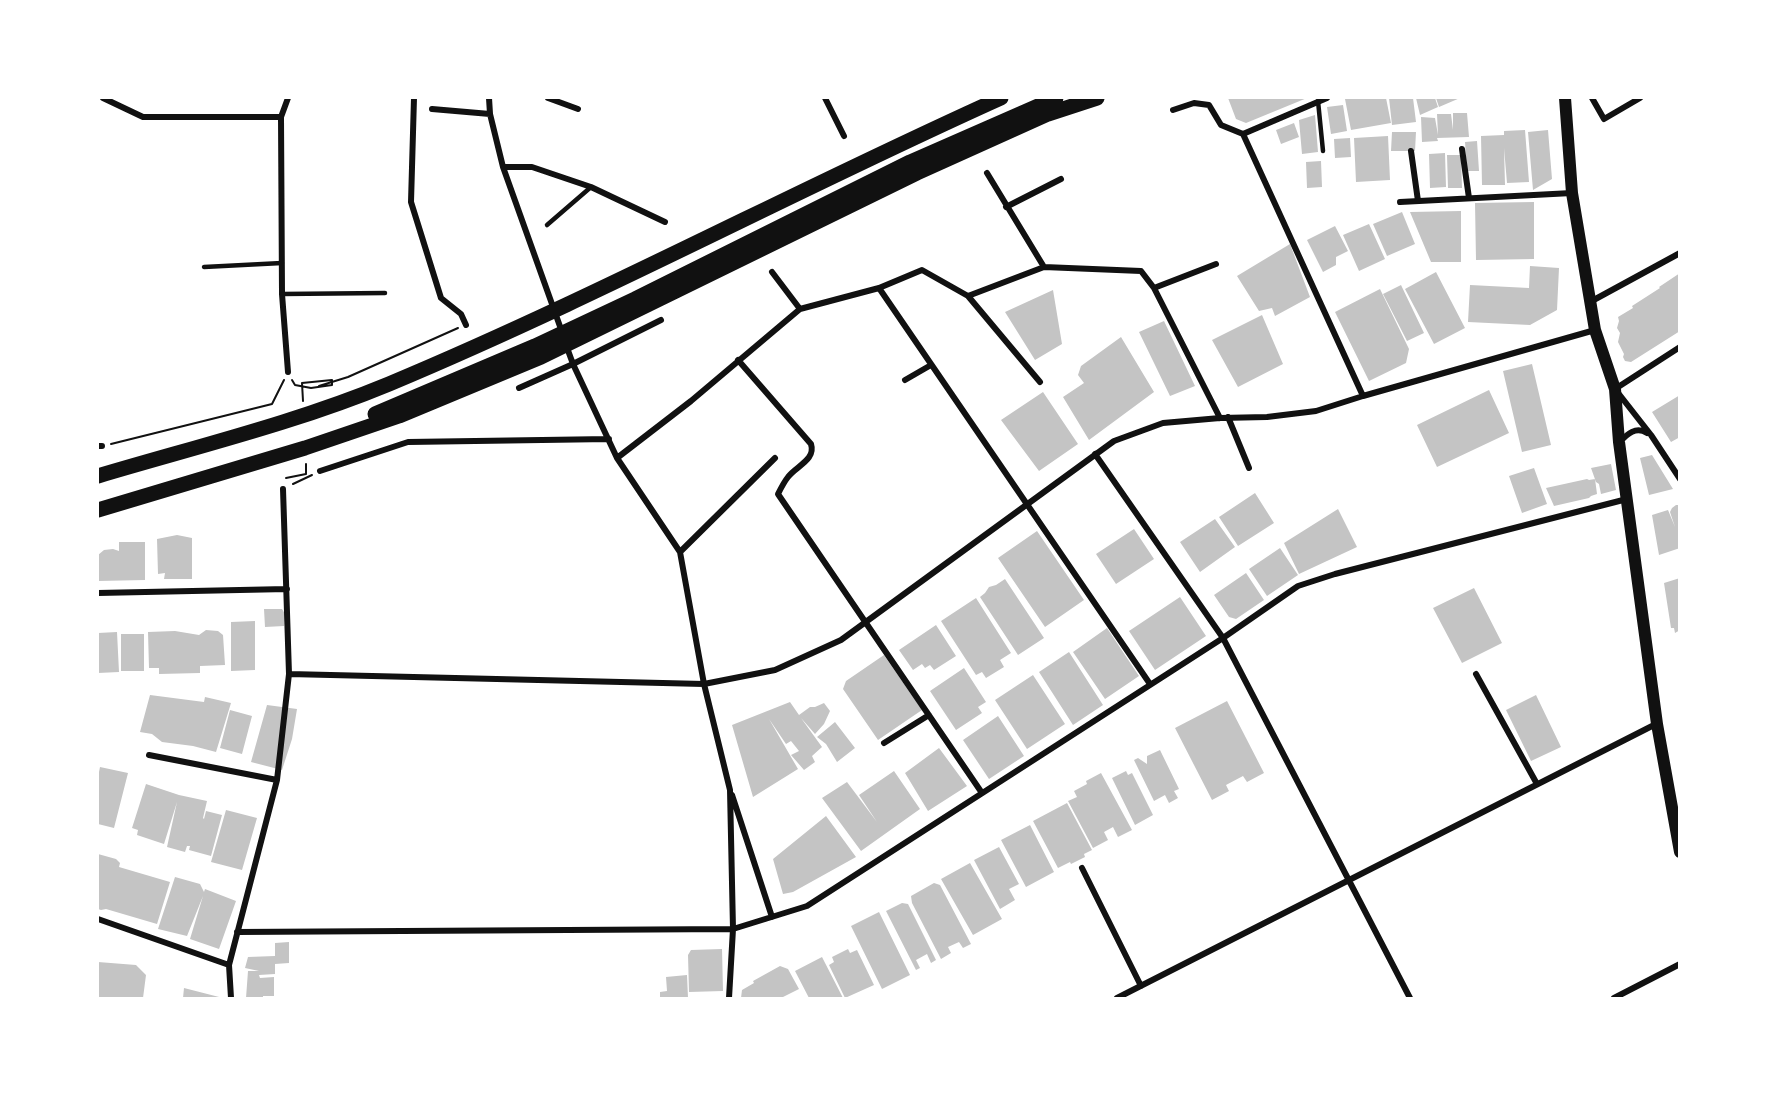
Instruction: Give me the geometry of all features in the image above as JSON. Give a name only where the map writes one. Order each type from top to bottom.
[{"type":"highway","points":[[98,474],[295,415],[386,382],[526,320],[901,140],[994,98]]},
{"type":"highway","points":[[98,474],[296,418],[387,385],[528,324],[902,142],[1001,98]]},
{"type":"highway","points":[[98,500],[302,441],[396,406],[535,346],[635,299],[910,162],[1056,98]]},
{"type":"highway","points":[[98,510],[284,454],[399,416],[541,357],[917,173],[1048,114],[1097,98]]},
{"type":"main road","points":[[1565,98],[1572,193],[1595,330],[1615,389],[1657,724],[1680,852]]},
{"type":"street","points":[[103,98],[143,117],[281,117]]},
{"type":"street","points":[[288,98],[281,117],[282,294],[288,372]]},
{"type":"street","points":[[414,98],[411,202],[441,298],[461,314],[466,325]]},
{"type":"street","points":[[489,98],[490,114],[503,167],[573,364],[617,458],[680,552],[704,684],[730,790],[772,917]]},
{"type":"street","points":[[548,98],[578,109]]},
{"type":"street","points":[[825,98],[844,136]]},
{"type":"street","points":[[1243,134],[1327,98]]},
{"type":"street","points":[[1592,98],[1604,119],[1640,98]]},
{"type":"street","points":[[1173,110],[1194,103],[1209,105],[1221,125],[1243,134],[1363,396]]},
{"type":"street","points":[[432,109],[490,114]]},
{"type":"street","points":[[1462,149],[1469,198]]},
{"type":"street","points":[[1411,151],[1418,201]]},
{"type":"street","points":[[503,167],[532,167],[591,187],[665,222]]},
{"type":"street","points":[[987,173],[1044,267]]},
{"type":"street","points":[[1006,207],[1061,179]]},
{"type":"street","points":[[1400,202],[1572,193]]},
{"type":"street","points":[[1590,302],[1680,254]]},
{"type":"street","points":[[1154,288],[1216,264]]},
{"type":"street","points":[[968,296],[1044,267],[1141,271],[1154,288],[1220,418]]},
{"type":"street","points":[[617,458],[690,401],[800,309],[879,288],[922,270],[968,296],[1040,381]]},
{"type":"street","points":[[772,272],[800,309]]},
{"type":"street","points":[[879,288],[1150,684]]},
{"type":"street","points":[[519,388],[661,320]]},
{"type":"street","points":[[290,674],[704,684],[775,670],[841,640],[1114,441],[1163,423],[1228,417],[1267,417],[1316,411],[1595,330]]},
{"type":"street","points":[[1680,347],[1615,389],[1651,435],[1680,479]]},
{"type":"street","points":[[738,360],[813,449],[812,455],[788,476],[778,494],[982,793]]},
{"type":"street","points":[[905,380],[931,365]]},
{"type":"street","points":[[1228,417],[1249,468]]},
{"type":"street","points":[[1620,442],[1633,431],[1643,431],[1651,435]]},
{"type":"street","points":[[320,471],[408,442],[609,439]]},
{"type":"street","points":[[1095,454],[1222,638],[1410,999]]},
{"type":"street","points":[[680,552],[775,458]]},
{"type":"street","points":[[231,999],[229,965],[277,780],[290,674],[283,489]]},
{"type":"street","points":[[237,932],[733,928],[772,917],[807,906],[1222,638],[1298,586],[1335,574],[1628,499]]},
{"type":"street","points":[[98,593],[286,589]]},
{"type":"street","points":[[1476,674],[1537,784]]},
{"type":"street","points":[[884,744],[929,715]]},
{"type":"street","points":[[1117,999],[1657,724]]},
{"type":"street","points":[[149,755],[277,780]]},
{"type":"street","points":[[729,999],[733,928],[730,790]]},
{"type":"street","points":[[1082,868],[1141,986]]},
{"type":"street","points":[[98,919],[229,965]]},
{"type":"street","points":[[1614,999],[1680,964]]},
{"type":"lane","points":[[1318,101],[1323,151]]},
{"type":"lane","points":[[547,225],[591,187]]},
{"type":"lane","points":[[204,267],[282,264]]},
{"type":"lane","points":[[282,294],[385,293]]},
{"type":"path","points":[[311,388],[348,377],[466,325]]},
{"type":"path","points":[[288,372],[295,385],[311,388],[332,385],[332,380],[302,383]]},
{"type":"path","points":[[100,446],[272,404],[288,372]]},
{"type":"path","points":[[284,454],[283,479],[306,474]]},
{"type":"path","points":[[283,489],[320,471]]},
{"type":"building","points":[[1228,98],[1307,98],[1246,123],[1236,119]]},
{"type":"building","points":[[1386,98],[1391,123],[1351,130],[1345,99]]},
{"type":"building","points":[[1389,98],[1413,98],[1416,122],[1392,125]]},
{"type":"building","points":[[1416,98],[1435,98],[1438,107],[1420,115]]},
{"type":"building","points":[[1436,98],[1460,98],[1439,107]]},
{"type":"building","points":[[1343,105],[1347,131],[1331,134],[1327,107]]},
{"type":"building","points":[[1453,113],[1467,113],[1469,137],[1437,138],[1438,141],[1422,142],[1421,117],[1435,118],[1438,135],[1437,114],[1451,114],[1453,130]]},
{"type":"building","points":[[1315,115],[1318,152],[1302,154],[1299,120]]},
{"type":"building","points":[[1294,123],[1299,137],[1281,144],[1276,130]]},
{"type":"building","points":[[1525,130],[1529,182],[1507,183],[1504,148],[1505,185],[1482,185],[1481,136],[1504,135],[1504,131]]},
{"type":"building","points":[[1548,130],[1552,179],[1533,190],[1528,132]]},
{"type":"building","points":[[1392,132],[1416,132],[1415,151],[1391,151]]},
{"type":"building","points":[[1388,136],[1390,180],[1356,182],[1354,138]]},
{"type":"building","points":[[1350,138],[1351,157],[1335,158],[1334,139]]},
{"type":"building","points":[[1477,141],[1479,171],[1467,171],[1465,142]]},
{"type":"building","points":[[1445,153],[1446,187],[1430,188],[1429,154]]},
{"type":"building","points":[[1447,155],[1461,155],[1462,188],[1448,188]]},
{"type":"building","points":[[1321,161],[1322,187],[1307,188],[1306,162]]},
{"type":"building","points":[[1534,202],[1534,259],[1476,260],[1475,203]]},
{"type":"building","points":[[1461,211],[1461,262],[1431,262],[1410,212]]},
{"type":"building","points":[[1402,212],[1415,244],[1387,256],[1373,224]]},
{"type":"building","points":[[1369,224],[1385,259],[1359,271],[1343,235]]},
{"type":"building","points":[[1335,226],[1348,251],[1336,257],[1336,265],[1323,272],[1307,240]]},
{"type":"building","points":[[1290,244],[1310,297],[1275,316],[1272,308],[1259,311],[1237,276]]},
{"type":"building","points":[[1530,266],[1559,268],[1557,310],[1530,325],[1468,322],[1470,285],[1529,288]]},
{"type":"building","points":[[1436,272],[1465,328],[1434,344],[1405,289]]},
{"type":"building","points":[[1680,273],[1680,331],[1631,362],[1625,361],[1618,342],[1620,333],[1617,328],[1618,317]]},
{"type":"building","points":[[1401,285],[1424,333],[1407,341],[1383,294]]},
{"type":"building","points":[[1380,289],[1409,349],[1406,363],[1369,381],[1335,312]]},
{"type":"building","points":[[1053,290],[1062,344],[1035,360],[1005,312]]},
{"type":"building","points":[[1262,315],[1283,364],[1238,387],[1212,340]]},
{"type":"building","points":[[1164,321],[1195,386],[1170,396],[1139,332]]},
{"type":"building","points":[[1121,337],[1154,392],[1089,440],[1063,397],[1084,383],[1078,375],[1081,366]]},
{"type":"building","points":[[1532,364],[1551,445],[1522,452],[1503,371]]},
{"type":"building","points":[[1489,390],[1509,433],[1437,467],[1417,425]]},
{"type":"building","points":[[1043,392],[1078,444],[1039,471],[1001,420]]},
{"type":"building","points":[[1680,395],[1680,437],[1671,442],[1652,412]]},
{"type":"building","points":[[1652,455],[1673,489],[1649,495],[1640,458]]},
{"type":"building","points":[[1611,464],[1616,490],[1601,494],[1591,468]]},
{"type":"building","points":[[1534,468],[1547,504],[1522,513],[1509,476]]},
{"type":"building","points":[[1595,479],[1597,494],[1554,506],[1546,488]]},
{"type":"building","points":[[1255,493],[1274,523],[1238,546],[1219,517]]},
{"type":"building","points":[[1676,505],[1680,505],[1680,548],[1659,555],[1652,515],[1668,510],[1675,527],[1670,512]]},
{"type":"building","points":[[1338,509],[1357,547],[1299,574],[1284,543]]},
{"type":"building","points":[[1215,519],[1235,547],[1200,572],[1180,542]]},
{"type":"building","points":[[1134,529],[1154,559],[1116,584],[1096,554]]},
{"type":"building","points":[[1037,531],[1084,600],[1045,627],[998,558]]},
{"type":"building","points":[[177,535],[192,538],[192,579],[164,579],[165,573],[158,574],[157,539]]},
{"type":"building","points":[[119,542],[145,542],[145,580],[98,581],[98,555],[104,550],[119,551]]},
{"type":"building","points":[[1280,548],[1298,575],[1267,596],[1249,569]]},
{"type":"building","points":[[1246,573],[1264,600],[1236,619],[1229,617],[1214,595]]},
{"type":"building","points":[[1680,578],[1680,630],[1675,633],[1674,628],[1671,628],[1664,583]]},
{"type":"building","points":[[1005,579],[1044,638],[1018,655],[980,597],[989,587]]},
{"type":"building","points":[[1474,588],[1502,643],[1462,663],[1433,608]]},
{"type":"building","points":[[1180,597],[1206,636],[1155,670],[1129,631]]},
{"type":"building","points":[[976,598],[1011,653],[1000,660],[1004,667],[986,678],[982,672],[976,675],[941,621]]},
{"type":"building","points":[[264,609],[282,609],[285,614],[284,626],[265,627]]},
{"type":"building","points":[[255,621],[255,670],[231,671],[231,622]]},
{"type":"building","points":[[936,625],[956,656],[934,670],[930,665],[925,668],[922,664],[913,670],[899,650]]},
{"type":"building","points":[[1107,628],[1139,676],[1105,699],[1073,652]]},
{"type":"building","points":[[206,630],[218,631],[223,635],[225,665],[200,666],[200,673],[159,674],[159,668],[149,668],[148,632],[175,631],[199,635]]},
{"type":"building","points":[[117,632],[119,672],[98,673],[98,633]]},
{"type":"building","points":[[121,634],[144,634],[144,671],[121,671]]},
{"type":"building","points":[[1069,652],[1103,705],[1073,725],[1039,672]]},
{"type":"building","points":[[884,655],[922,710],[878,740],[843,689],[846,681]]},
{"type":"building","points":[[964,668],[986,702],[978,707],[982,713],[956,730],[930,691]]},
{"type":"building","points":[[1033,675],[1065,724],[1027,749],[995,700]]},
{"type":"building","points":[[150,695],[204,702],[205,697],[231,703],[216,752],[162,742],[152,734],[140,732]]},
{"type":"building","points":[[1536,695],[1561,747],[1531,761],[1506,710]]},
{"type":"building","points":[[1227,701],[1264,773],[1247,782],[1243,776],[1226,785],[1229,791],[1212,800],[1175,728]]},
{"type":"building","points":[[790,702],[799,715],[810,707],[824,703],[830,711],[824,724],[815,734],[801,718],[822,747],[812,756],[815,762],[804,770],[791,755],[799,751],[791,741],[786,744],[769,719],[798,769],[753,797],[732,725]]},
{"type":"building","points":[[267,705],[297,709],[292,739],[282,770],[251,762]]},
{"type":"building","points":[[230,710],[252,716],[242,754],[220,748]]},
{"type":"building","points":[[998,716],[1024,756],[989,779],[963,740]]},
{"type":"building","points":[[835,722],[855,748],[837,762],[826,744],[817,737]]},
{"type":"building","points":[[939,748],[967,786],[928,811],[905,773]]},
{"type":"building","points":[[1160,750],[1179,789],[1174,791],[1178,798],[1169,803],[1165,795],[1154,801],[1134,760],[1138,758],[1147,764],[1147,756]]},
{"type":"building","points":[[100,767],[128,773],[114,828],[98,824]]},
{"type":"building","points":[[894,771],[920,809],[861,851],[822,798],[847,782],[877,822],[859,795]]},
{"type":"building","points":[[1126,771],[1128,775],[1132,773],[1153,815],[1135,825],[1112,778]]},
{"type":"building","points":[[1101,773],[1132,830],[1118,837],[1113,827],[1104,832],[1108,840],[1093,848],[1068,801],[1077,797],[1074,791]]},
{"type":"building","points":[[146,784],[207,801],[204,819],[206,811],[222,815],[211,856],[189,850],[190,846],[187,846],[185,852],[167,847],[177,802],[164,844],[137,835],[138,830],[132,828]]},
{"type":"building","points":[[1067,803],[1092,850],[1084,854],[1085,857],[1058,868],[1033,821]]},
{"type":"building","points":[[226,810],[257,818],[242,870],[211,862]]},
{"type":"building","points":[[826,816],[856,857],[793,892],[783,894],[773,859]]},
{"type":"building","points":[[1030,825],[1054,872],[1026,887],[1001,840]]},
{"type":"building","points":[[999,847],[1019,884],[1009,889],[1015,900],[1000,909],[974,860]]},
{"type":"building","points":[[98,854],[116,859],[120,863],[119,867],[170,882],[157,924],[106,909],[98,909]]},
{"type":"building","points":[[970,863],[1002,919],[973,935],[941,879]]},
{"type":"building","points":[[175,877],[200,884],[204,892],[205,889],[236,901],[219,949],[190,939],[203,896],[187,936],[158,929]]},
{"type":"building","points":[[934,883],[940,885],[971,944],[963,948],[959,942],[948,947],[951,953],[941,959],[912,903],[911,896]]},
{"type":"building","points":[[902,903],[908,904],[936,960],[931,963],[927,954],[916,960],[920,968],[916,970],[886,911]]},
{"type":"building","points":[[879,912],[910,975],[882,989],[851,926]]},
{"type":"building","points":[[289,942],[289,963],[275,964],[275,974],[259,975],[260,978],[274,977],[274,996],[246,998],[248,971],[259,971],[245,968],[248,957],[275,956],[275,943]]},
{"type":"building","points":[[722,949],[723,991],[689,992],[688,955],[691,950]]},
{"type":"building","points":[[848,949],[850,953],[857,950],[874,985],[845,998],[829,965],[834,962],[832,957]]},
{"type":"building","points":[[822,957],[843,998],[809,998],[795,971]]},
{"type":"building","points":[[98,962],[136,965],[146,975],[143,998],[98,998]]},
{"type":"building","points":[[780,966],[788,969],[799,989],[781,998],[741,998],[742,990]]},
{"type":"building","points":[[687,975],[688,998],[660,998],[660,992],[667,991],[666,977]]},
{"type":"building","points":[[184,988],[223,998],[183,998]]}]
